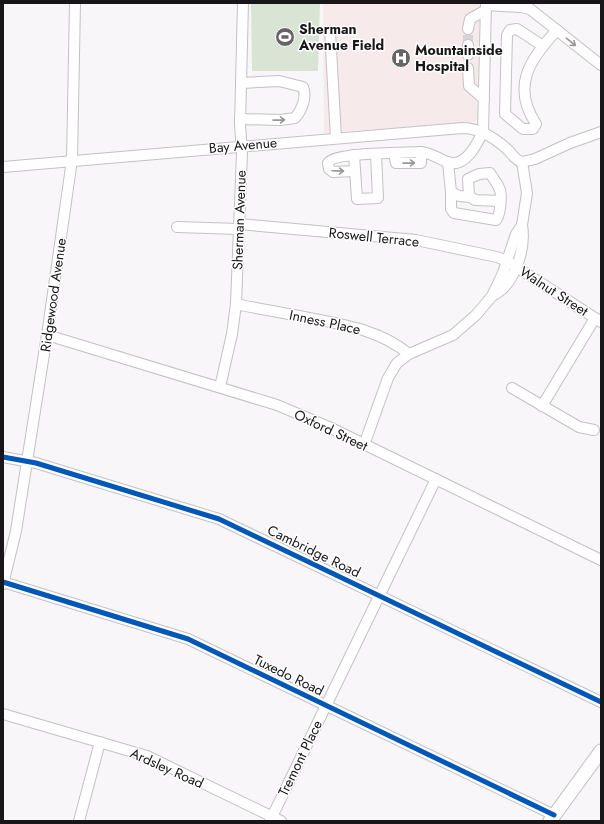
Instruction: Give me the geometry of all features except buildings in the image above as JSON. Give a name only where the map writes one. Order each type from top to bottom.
[{"type":"main road","points":[[552,818],[601,751]]},
{"type":"street","name":"Ridgewood Avenue","points":[[3,583],[16,531],[48,334],[72,160],[75,3]]},
{"type":"street","name":"Sherman Avenue","points":[[220,388],[232,334],[236,304],[241,145],[240,119],[243,3]]},
{"type":"street","points":[[355,171],[332,172],[328,169],[328,163],[333,158],[354,155],[421,152],[429,153],[448,162],[459,162],[469,155],[475,148],[483,132],[486,6]]},
{"type":"street","points":[[468,29],[470,19],[486,6],[527,6],[601,65]]},
{"type":"street","points":[[542,46],[517,29],[510,30],[507,35],[505,114],[523,130],[533,129],[536,124],[528,112],[523,92],[529,65],[542,46],[557,30]]},
{"type":"street","points":[[330,31],[336,138]]},
{"type":"street","points":[[468,45],[468,55]]},
{"type":"street","points":[[468,68],[469,86],[484,99]]},
{"type":"street","points":[[240,119],[280,120],[295,118],[299,113],[306,93],[303,87],[279,81],[241,84]]},
{"type":"street","name":"Bay Avenue","points":[[3,167],[241,145],[462,128],[470,128],[483,132]]},
{"type":"street","points":[[483,132],[505,147],[515,159],[522,162],[535,159],[565,145],[601,132]]},
{"type":"street","points":[[354,155],[356,199],[378,198],[376,154]]},
{"type":"street","points":[[448,162],[451,209],[454,213],[490,221],[498,218],[500,190],[490,173],[479,174],[468,180],[468,191],[470,197]]},
{"type":"street","points":[[492,296],[499,292],[516,267],[524,235],[522,225],[527,193],[522,162]]},
{"type":"street","points":[[451,192],[459,196],[470,197],[475,200],[499,201]]},
{"type":"street","points":[[364,445],[392,370],[409,354],[453,335],[476,315],[492,296],[507,261],[516,234],[522,225]]},
{"type":"street","points":[[177,227],[239,230]]},
{"type":"street","points":[[185,234],[239,230]]},
{"type":"street","name":"Roswell Terrace","points":[[239,230],[416,240],[496,257],[507,261]]},
{"type":"street","name":"Walnut Street","points":[[507,261],[598,320]]},
{"type":"street","name":"Inness Place","points":[[236,304],[358,327],[380,335],[409,354]]},
{"type":"street","points":[[542,406],[598,320]]},
{"type":"street","name":"Oxford Street","points":[[48,334],[277,405],[436,479],[601,560]]},
{"type":"street","points":[[512,388],[579,427],[594,430]]},
{"type":"street","name":"Cambridge Road","points":[[3,457],[27,461],[219,519],[601,702]]},
{"type":"street","name":"Tremont Place","points":[[274,820],[325,707],[436,479]]},
{"type":"street","name":"Tuxedo Road","points":[[3,583],[188,639],[552,818]]},
{"type":"street","name":"Ardsley Road","points":[[3,714],[147,756],[274,820]]},
{"type":"street","points":[[79,821],[100,742]]},
{"type":"shaded area","name":"Mountainside Hospital","points":[[323,3],[480,3],[477,119],[475,122],[324,133]]},
{"type":"green space","name":"Sherman Avenue Field","points":[[251,3],[320,4],[318,71],[252,71]]},
{"type":"tunnel","points":[[468,29],[468,45]]},
{"type":"cycle path","points":[[3,457],[36,463],[219,519],[601,702]]},
{"type":"cycle path","points":[[3,582],[188,639],[554,815]]},
{"type":"place","name":"Sherman Avenue Field","points":[[285,37]]},
{"type":"place","name":"Mountainside Hospital","points":[[401,58]]}]
